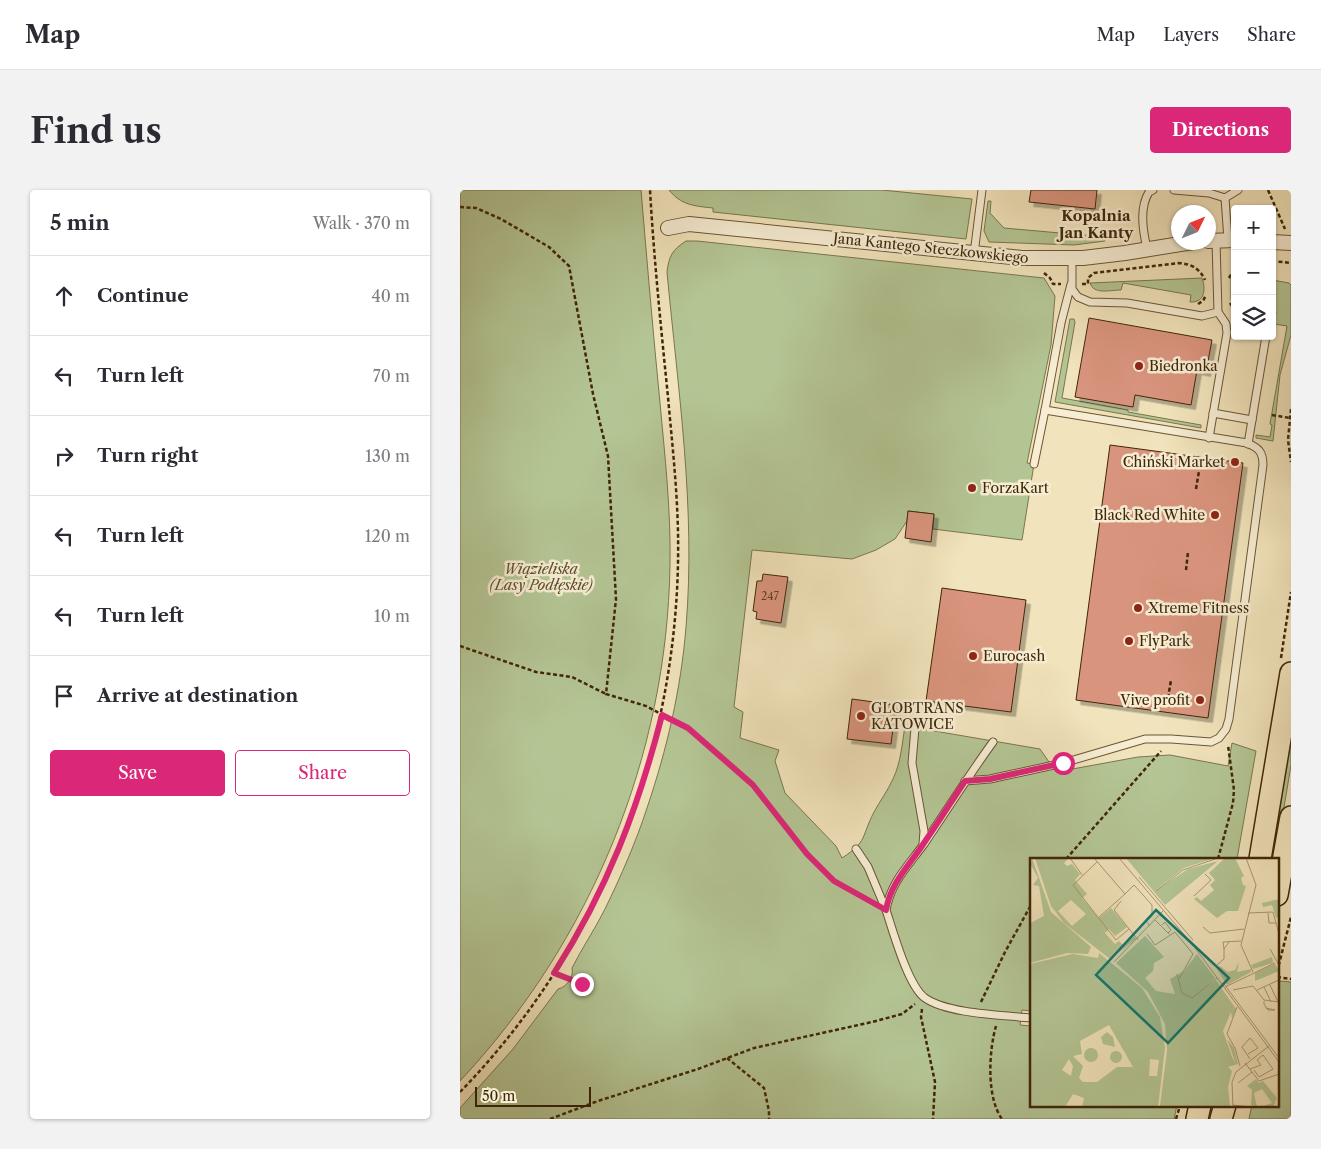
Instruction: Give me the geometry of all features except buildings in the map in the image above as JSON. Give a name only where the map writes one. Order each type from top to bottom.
[{"type":"main road","points":[[1260,858],[1291,673]]},
{"type":"main road","points":[[1278,889],[1291,817]]},
{"type":"main road","points":[[1197,1119],[1200,1106]]},
{"type":"main road","points":[[1221,1119],[1225,1106]]},
{"type":"street","name":"Jana Kantego Steczkowskiego","points":[[668,228],[689,224],[702,225],[1022,258],[1106,256],[1171,245]]},
{"type":"street","points":[[1276,241],[1289,238]]},
{"type":"lane","points":[[974,254],[982,190]]},
{"type":"lane","points":[[1147,249],[1143,222],[1145,203],[1149,192],[1153,190]]},
{"type":"lane","points":[[1174,190],[1209,193],[1225,198],[1238,190]]},
{"type":"lane","points":[[1210,438],[1227,333],[1226,324],[1218,312],[1225,198]]},
{"type":"lane","points":[[1034,464],[1061,323],[1071,284],[1072,258]]},
{"type":"lane","points":[[1071,284],[1074,294],[1090,302],[1127,303],[1202,316],[1218,312]]},
{"type":"lane","points":[[1226,324],[1231,325]]},
{"type":"lane","points":[[1248,444],[1265,340]]},
{"type":"lane","points":[[965,781],[990,779],[1063,763],[1145,739],[1211,742],[1219,738],[1226,728],[1229,719],[1263,456],[1256,447],[1248,444],[1044,410]]},
{"type":"lane","points":[[1213,413],[1252,420]]},
{"type":"lane","points":[[915,728],[912,763],[924,831],[924,845]]},
{"type":"lane","points":[[886,910],[894,884],[924,845],[965,781],[993,742]]},
{"type":"lane","points":[[856,849],[868,867],[886,910],[910,978],[924,997],[945,1007],[1030,1018]]},
{"type":"path","points":[[460,1092],[483,1069],[536,1000],[594,905],[617,856],[645,778],[662,715],[672,659],[675,626],[678,531],[650,190]]},
{"type":"path","points":[[1268,190],[1289,238]]},
{"type":"path","points":[[460,207],[476,208],[501,219],[549,247],[569,266],[593,394],[608,456],[616,599],[606,694]]},
{"type":"path","points":[[1276,261],[1291,263]]},
{"type":"path","points":[[1054,284],[1088,284],[1088,278],[1094,273],[1180,263],[1186,263],[1197,269],[1206,282]]},
{"type":"path","points":[[1042,272],[1050,278],[1055,288]]},
{"type":"path","points":[[1194,305],[1205,298],[1207,288]]},
{"type":"path","points":[[1291,409],[1291,462]]},
{"type":"path","points":[[1272,416],[1290,416]]},
{"type":"path","points":[[1196,489],[1199,471]]},
{"type":"path","points":[[1186,570],[1188,552]]},
{"type":"path","points":[[460,646],[536,672],[572,677],[606,694],[646,706],[688,728],[753,785],[807,854],[834,881],[886,910]]},
{"type":"path","points":[[1168,698],[1171,680]]},
{"type":"path","points":[[1218,858],[1233,803],[1234,790],[1226,728]]},
{"type":"path","points":[[1067,858],[1171,739]]},
{"type":"path","points":[[976,1012],[1005,952],[1030,907]]},
{"type":"path","points":[[1278,968],[1291,917]]},
{"type":"path","points":[[554,973],[582,984]]},
{"type":"path","points":[[1278,977],[1291,979]]},
{"type":"path","points":[[550,1119],[598,1100],[754,1048],[902,1014],[924,997]]},
{"type":"path","points":[[924,997],[921,1017],[935,1082],[933,1119]]},
{"type":"path","points":[[999,1015],[990,1048],[992,1089],[999,1115],[1002,1119]]},
{"type":"path","points":[[727,1058],[764,1088],[769,1119]]},
{"type":"path","points":[[1176,1119],[1180,1106]]},
{"type":"green space","name":"Wiązieliska (Lasy Podłęskie)","points":[[460,190],[641,190],[666,464],[670,565],[665,636],[654,707],[637,775],[613,842],[583,907],[548,968],[507,1026],[460,1081]]},
{"type":"green space","points":[[669,190],[882,190],[972,199],[966,239],[713,212],[713,208],[683,202]]},
{"type":"green space","points":[[988,201],[991,201],[990,213],[1004,228],[1105,237],[1105,241],[1074,245],[989,242],[984,231]]},
{"type":"green space","points":[[686,241],[697,241],[1044,278],[1055,296],[1051,345],[1027,463],[1034,464],[1022,540],[933,529],[934,514],[908,511],[907,521],[895,539],[876,550],[852,559],[752,550],[734,707],[743,712],[740,738],[779,750],[775,761],[785,793],[836,846],[842,858],[860,843],[874,812],[896,773],[905,726],[1040,749],[1056,772],[1138,757],[1170,755],[1228,766],[1232,743],[1256,751],[1237,858],[1030,858],[1030,1011],[1022,1010],[1020,1025],[1030,1026],[1030,1106],[1177,1106],[1174,1119],[460,1119],[460,1108],[513,1049],[558,989],[567,984],[571,978],[572,968],[605,909],[633,846],[643,821],[667,741],[681,673],[689,583],[689,538],[684,449],[667,272],[672,254],[677,247]]},
{"type":"green space","points":[[1202,278],[1203,295],[1195,302],[1190,302],[1191,295],[1123,283],[1121,290],[1103,291],[1095,289],[1090,283]]},
{"type":"green space","points":[[1276,281],[1291,285],[1291,335],[1280,375],[1273,441],[1256,438],[1256,435],[1270,437],[1272,425],[1270,424],[1287,326],[1276,324]]},
{"type":"green space","points":[[1070,319],[1074,319],[1075,322],[1062,398],[1201,425],[1201,428],[1055,402]]},
{"type":"green space","points":[[1291,727],[1291,765],[1277,850],[1275,858],[1269,858]]},
{"type":"green space","points":[[1280,981],[1291,982],[1291,1119],[1249,1119],[1252,1106],[1278,1106],[1278,990]]},
{"type":"place","name":"Biedronka","points":[[1139,366]]},
{"type":"place","name":"Chiński Market","points":[[1235,462]]},
{"type":"place","name":"ForzaKart","points":[[972,488]]},
{"type":"place","name":"Black Red White","points":[[1215,515]]},
{"type":"place","name":"Xtreme Fitness","points":[[1138,608]]},
{"type":"place","name":"FlyPark","points":[[1129,641]]},
{"type":"place","name":"Eurocash","points":[[973,656]]},
{"type":"place","name":"Vive profit","points":[[1200,700]]},
{"type":"place","name":"GLOBTRANS KATOWICE","points":[[861,716]]},
{"type":"district","name":"Kopalnia Jan Kanty","points":[[1096,224]]},
{"type":"route","points":[[582,984],[554,973],[594,905],[617,856],[645,778],[662,715],[688,728],[753,785],[807,854],[834,881],[868,898],[886,910],[894,884],[924,845],[965,781],[990,779],[1063,763]]}]
